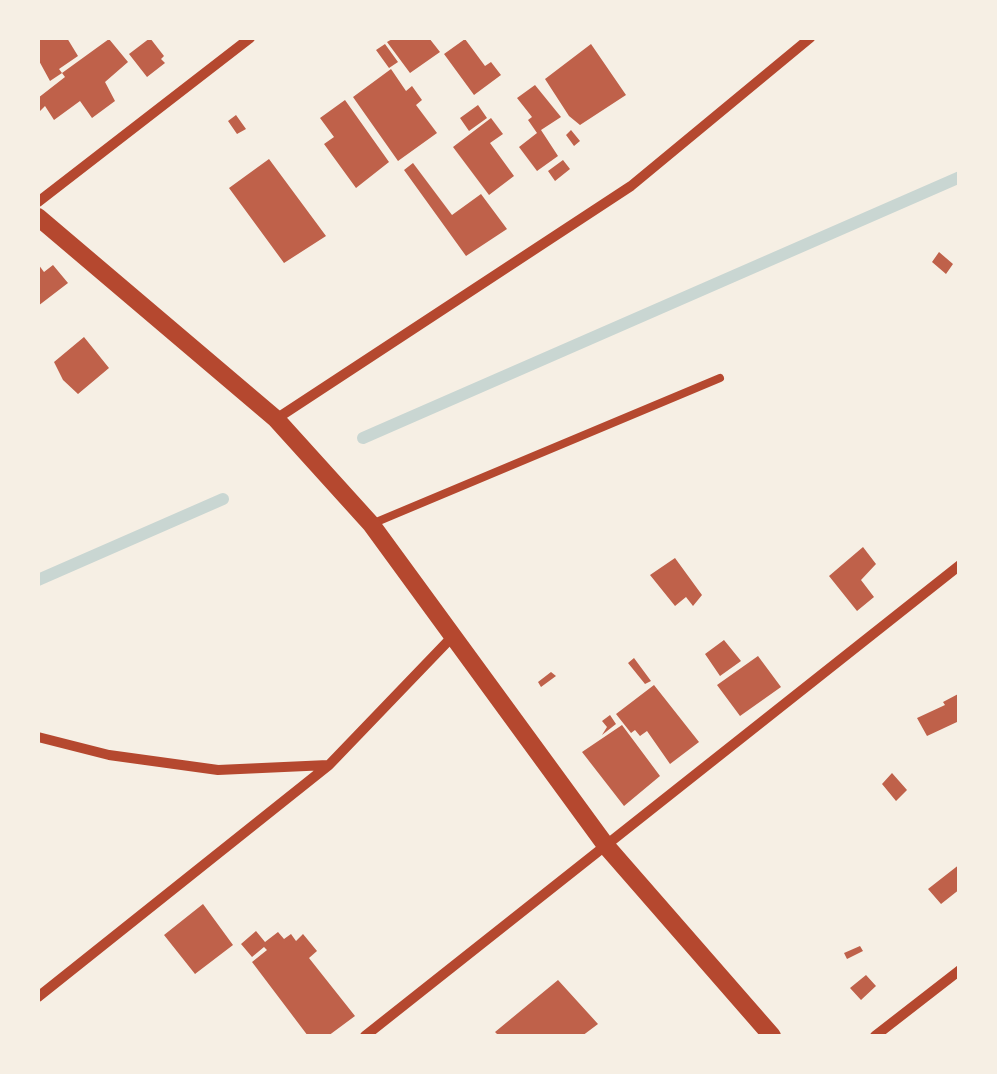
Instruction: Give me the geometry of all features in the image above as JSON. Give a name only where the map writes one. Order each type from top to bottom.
[{"type":"street","points":[[38,202],[250,38]]},
{"type":"street","points":[[276,419],[631,186],[810,38]]},
{"type":"street","points":[[38,217],[276,419],[371,524],[607,847],[772,1036]]},
{"type":"street","points":[[365,1036],[960,565]]},
{"type":"street","points":[[38,997],[329,764],[453,636]]},
{"type":"street","points":[[38,737],[110,756],[218,770],[329,764]]},
{"type":"street","points":[[875,1036],[960,970]]},
{"type":"lane","points":[[371,524],[720,378]]},
{"type":"building","points":[[38,38],[67,38],[78,56],[50,81],[38,59]]},
{"type":"building","points":[[150,38],[165,63],[147,77],[129,54]]},
{"type":"building","points":[[394,38],[429,38],[440,52],[410,73],[387,42]]},
{"type":"building","points":[[109,39],[128,62],[105,82],[115,101],[92,118],[80,101],[54,120],[45,106],[38,113],[38,98],[65,77],[62,73]]},
{"type":"building","points":[[465,39],[485,66],[491,62],[501,75],[474,95],[444,54]]},
{"type":"building","points":[[385,44],[398,62],[389,68],[376,50]]},
{"type":"building","points":[[591,44],[626,95],[580,125],[569,116],[545,79]]},
{"type":"building","points":[[391,69],[406,91],[412,86],[422,100],[416,105],[437,133],[398,161],[353,97]]},
{"type":"building","points":[[535,85],[561,117],[541,130],[558,156],[537,171],[519,147],[537,133],[528,120],[532,117],[517,98]]},
{"type":"building","points":[[345,100],[389,162],[356,188],[324,144],[334,137],[320,118]]},
{"type":"building","points":[[478,105],[487,118],[469,131],[460,118]]},
{"type":"building","points":[[236,115],[246,129],[237,134],[228,121]]},
{"type":"building","points":[[491,118],[503,134],[490,143],[514,176],[489,195],[453,147]]},
{"type":"building","points":[[571,130],[580,141],[574,146],[566,135]]},
{"type":"building","points":[[269,159],[326,236],[284,263],[229,188]]},
{"type":"building","points":[[563,160],[570,169],[555,181],[548,171]]},
{"type":"building","points":[[413,163],[452,215],[481,194],[507,229],[466,256],[404,170]]},
{"type":"building","points":[[939,252],[953,264],[946,274],[932,262]]},
{"type":"building","points":[[38,264],[44,272],[53,265],[68,283],[38,306]]},
{"type":"building","points":[[84,337],[109,368],[78,394],[63,380],[54,362]]},
{"type":"building","points":[[863,547],[876,564],[861,580],[874,597],[857,611],[829,576]]},
{"type":"building","points":[[675,558],[702,595],[693,606],[686,597],[675,606],[650,575]]},
{"type":"building","points":[[724,640],[741,661],[720,676],[705,654]]},
{"type":"building","points":[[758,656],[781,687],[740,716],[717,685]]},
{"type":"building","points":[[634,658],[651,681],[645,684],[628,663]]},
{"type":"building","points":[[551,672],[556,676],[541,687],[538,682]]},
{"type":"building","points":[[654,685],[699,742],[670,764],[647,731],[640,736],[635,730],[631,733],[616,714]]},
{"type":"building","points":[[960,693],[957,722],[927,736],[917,718]]},
{"type":"building","points":[[610,715],[616,724],[602,735],[607,727],[602,721]]},
{"type":"building","points":[[622,725],[660,776],[624,806],[582,752]]},
{"type":"building","points":[[892,773],[907,790],[896,801],[882,784]]},
{"type":"building","points":[[960,864],[960,889],[941,904],[928,889]]},
{"type":"building","points":[[203,904],[233,945],[195,974],[164,935]]},
{"type":"building","points":[[256,931],[265,942],[278,932],[284,939],[291,934],[296,941],[303,934],[317,951],[309,958],[355,1016],[328,1036],[308,1036],[252,962],[267,950],[264,947],[252,957],[241,944]]},
{"type":"building","points":[[860,946],[863,951],[847,959],[844,953]]},
{"type":"building","points":[[866,975],[876,986],[861,1000],[850,988]]},
{"type":"building","points":[[558,980],[598,1024],[582,1036],[499,1036],[495,1032]]},
{"type":"waterway","points":[[363,438],[960,177]]},
{"type":"waterway","points":[[38,580],[223,499]]}]
